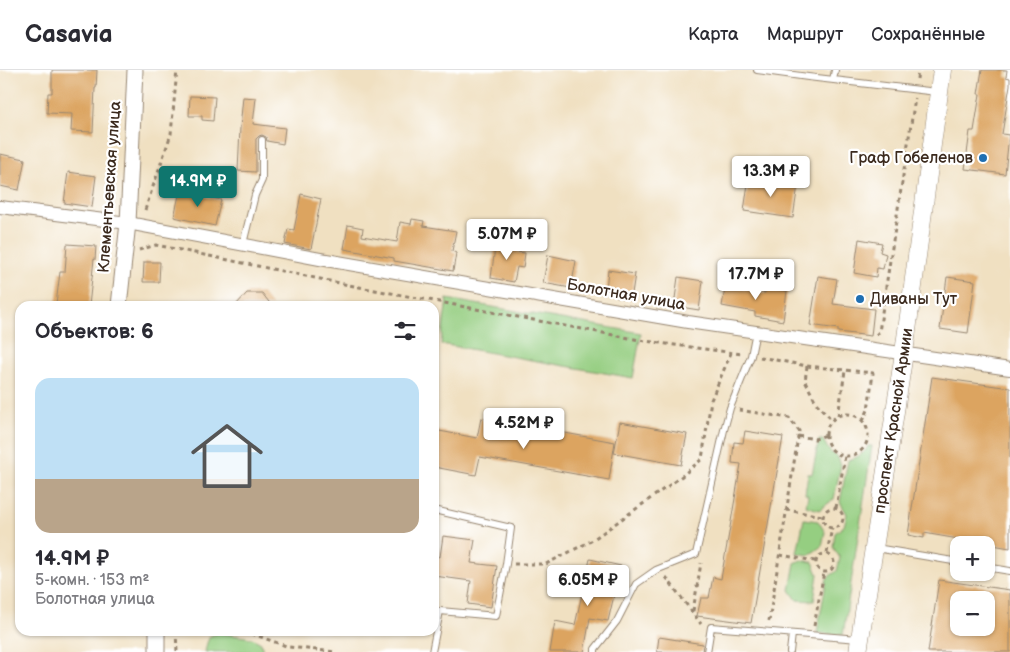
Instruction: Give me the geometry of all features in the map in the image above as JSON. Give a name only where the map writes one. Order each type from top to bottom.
[{"type":"main road","name":"проспект Красной Армии","points":[[859,646],[904,353],[942,70]]},
{"type":"street","name":"Клементьевская улица","points":[[120,301],[128,223],[134,70]]},
{"type":"street","name":"Болотная улица","points":[[0,207],[128,223],[330,261],[688,322],[1010,368]]},
{"type":"street","points":[[157,636],[157,652]]},
{"type":"lane","points":[[757,70],[808,74],[834,80],[938,92]]},
{"type":"lane","points":[[834,70],[834,80]]},
{"type":"lane","points":[[243,244],[255,195],[262,180],[262,140]]},
{"type":"lane","points":[[595,652],[618,622],[636,584],[660,568],[696,554],[724,430],[730,408],[751,356],[756,331]]},
{"type":"lane","points":[[439,511],[511,528],[496,616],[440,611],[439,616]]},
{"type":"lane","points":[[874,548],[950,561]]},
{"type":"lane","points":[[995,568],[1010,571]]},
{"type":"lane","points":[[707,652],[710,627],[812,635],[859,646]]},
{"type":"lane","points":[[790,652],[792,634]]},
{"type":"lane","points":[[432,652],[435,636]]},
{"type":"path","points":[[144,213],[171,134],[177,70]]},
{"type":"path","points":[[873,340],[879,332],[918,70]]},
{"type":"path","points":[[156,245],[434,301]]},
{"type":"path","points":[[439,302],[626,337],[807,366],[873,373],[868,410],[863,421]]},
{"type":"path","points":[[506,564],[546,564],[591,541],[682,476],[702,459],[711,400],[731,353]]},
{"type":"path","points":[[857,372],[858,364]]},
{"type":"path","points":[[807,366],[804,382],[817,404],[832,420]]},
{"type":"path","points":[[838,416],[845,371]]},
{"type":"path","points":[[730,408],[789,418],[799,432],[767,632]]},
{"type":"path","points":[[845,414],[853,415],[863,421],[868,435],[864,447],[859,452],[845,456],[833,451],[828,445],[826,438],[829,424],[832,420],[845,414]]},
{"type":"path","points":[[798,436],[815,439],[826,435]]},
{"type":"path","points":[[836,508],[845,456]]},
{"type":"path","points":[[836,508],[840,511],[843,518],[838,526],[832,528],[826,525],[823,516],[829,509],[836,508]]},
{"type":"path","points":[[786,510],[823,516]]},
{"type":"path","points":[[827,553],[832,528]]},
{"type":"path","points":[[827,553],[832,556],[834,566],[824,572],[816,567],[816,561],[817,557],[821,554],[827,553]]},
{"type":"path","points":[[692,612],[701,560],[696,554]]},
{"type":"path","points":[[780,555],[816,561]]},
{"type":"path","points":[[660,568],[710,634]]},
{"type":"path","points":[[812,635],[824,572]]},
{"type":"path","points":[[176,636],[177,652]]},
{"type":"path","points":[[258,636],[289,647],[335,652]]},
{"type":"green space","points":[[447,299],[641,333],[633,378],[441,344]]},
{"type":"green space","points":[[819,440],[823,440],[830,452],[837,456],[841,465],[834,499],[819,510],[806,506],[808,495],[805,494],[808,474],[812,474]]},
{"type":"green space","points":[[868,446],[872,446],[843,635],[817,633],[827,578],[837,571],[840,558],[833,547],[835,533],[844,526],[847,514],[840,502],[848,460],[860,455]]},
{"type":"green space","points":[[804,519],[818,521],[825,532],[822,546],[809,555],[797,553]]},
{"type":"green space","points":[[801,560],[813,562],[818,574],[814,601],[797,600],[790,590],[795,563]]},
{"type":"green space","points":[[210,636],[252,638],[261,643],[263,652],[205,652]]},
{"type":"building","points":[[52,70],[97,70],[93,132],[71,131],[72,114],[47,113],[48,93],[52,93]]},
{"type":"building","points":[[982,70],[1007,70],[1006,77],[1010,78],[1002,134],[1009,135],[1005,174],[965,169],[970,131],[974,131]]},
{"type":"building","points":[[190,96],[215,97],[213,121],[202,120],[202,116],[189,116]]},
{"type":"building","points":[[243,97],[256,98],[253,124],[285,128],[283,144],[267,141],[266,137],[262,135],[256,139],[256,172],[238,171]]},
{"type":"building","points":[[0,154],[25,159],[19,190],[0,186]]},
{"type":"building","points":[[68,172],[96,176],[92,207],[64,203]]},
{"type":"building","points":[[749,177],[798,185],[793,218],[744,211]]},
{"type":"building","points":[[180,191],[221,200],[215,226],[174,217]]},
{"type":"building","points":[[301,194],[321,199],[311,249],[285,244],[288,229],[294,230]]},
{"type":"building","points":[[412,219],[424,221],[423,226],[456,231],[452,251],[456,253],[453,271],[394,261],[394,258],[344,249],[348,225],[363,228],[362,236],[397,242],[400,222],[411,224]]},
{"type":"building","points":[[859,239],[882,243],[880,252],[886,254],[883,269],[877,268],[876,277],[854,273]]},
{"type":"building","points":[[499,240],[519,243],[518,252],[525,253],[523,268],[517,267],[514,282],[491,278],[495,248],[498,249]]},
{"type":"building","points":[[67,244],[96,246],[90,301],[56,301],[60,272],[65,272]]},
{"type":"building","points":[[548,255],[576,261],[571,288],[543,283]]},
{"type":"building","points":[[144,262],[160,262],[159,282],[143,282]]},
{"type":"building","points":[[608,270],[635,274],[631,300],[617,297],[618,293],[606,290]]},
{"type":"building","points":[[818,276],[837,279],[833,304],[874,309],[871,336],[838,332],[838,329],[810,325]]},
{"type":"building","points":[[678,277],[703,281],[699,310],[674,306]]},
{"type":"building","points":[[947,277],[975,281],[968,333],[940,329]]},
{"type":"building","points":[[726,283],[740,285],[739,288],[765,293],[766,288],[787,291],[783,321],[755,316],[755,312],[722,306]]},
{"type":"building","points":[[247,293],[262,293],[268,301],[240,301]]},
{"type":"building","points":[[932,377],[1010,388],[1010,548],[995,545],[995,536],[950,536],[950,538],[924,533],[924,538],[908,535]]},
{"type":"building","points":[[481,418],[615,442],[609,480],[480,457],[476,475],[439,468],[439,431],[477,438]]},
{"type":"building","points":[[620,422],[687,434],[681,465],[614,453]]},
{"type":"building","points":[[745,431],[783,437],[751,623],[697,616],[701,598],[709,598],[713,577],[721,579],[741,464],[732,463],[734,442],[743,443]]},
{"type":"building","points":[[443,536],[475,540],[471,563],[497,566],[491,607],[468,604],[471,581],[439,577]]},
{"type":"building","points":[[590,559],[621,566],[608,621],[590,618],[584,652],[550,652],[555,621],[575,625]]},
{"type":"building","points":[[939,580],[1010,590],[1010,652],[928,652]]},
{"type":"building","points":[[659,637],[703,644],[702,652],[657,652]]},
{"type":"place","name":"Граф Гобеленов","points":[[983,158]]},
{"type":"place","name":"Диваны Тут","points":[[860,299]]}]
